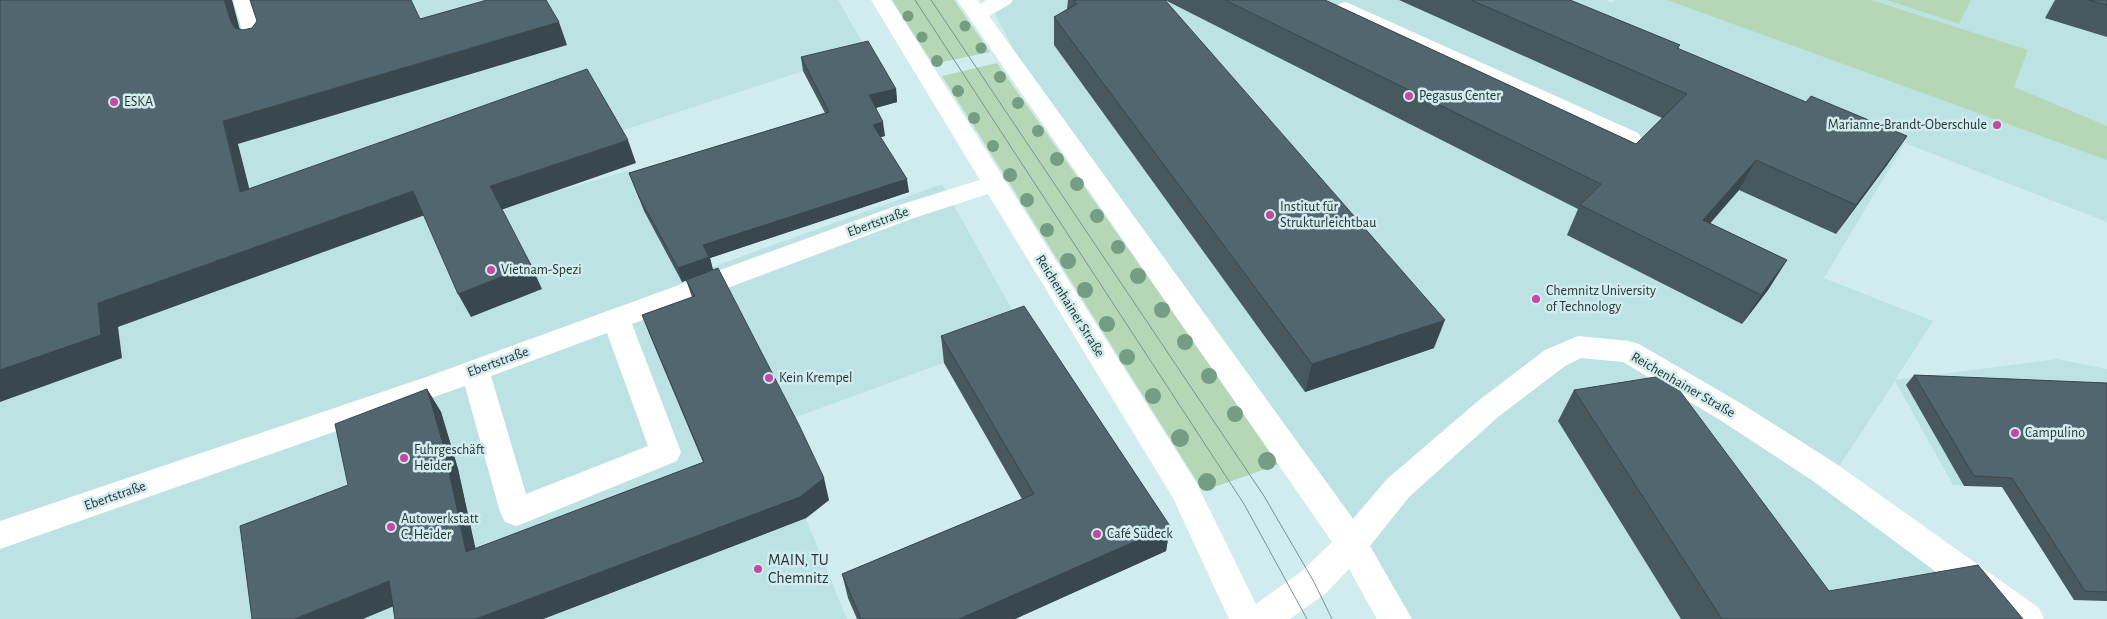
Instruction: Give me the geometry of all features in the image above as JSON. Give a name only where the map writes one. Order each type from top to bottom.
[{"type":"street","points":[[243,0],[257,44]]},
{"type":"street","name":"Reichenhainer Straße","points":[[881,0],[1185,491],[1246,619]]},
{"type":"street","points":[[1003,0],[972,7],[1352,544],[1395,619]]},
{"type":"street","points":[[1346,8],[1630,138]]},
{"type":"street","name":"Ebertstraße","points":[[0,536],[475,371],[902,213],[994,184]]},
{"type":"street","points":[[475,371],[516,512],[666,452],[616,319]]},
{"type":"street","name":"Reichenhainer Straße","points":[[1263,619],[1314,582],[1352,544],[1398,488],[1488,409],[1555,358],[1578,347],[1629,352],[1730,412],[1824,472],[2026,619]]},
{"type":"shaded area","points":[[0,0],[838,0],[869,54],[803,71],[618,132],[636,163],[549,194],[630,170],[682,278],[942,184],[1025,333],[791,419],[829,500],[806,519],[847,619],[0,619]],"holes":[[[511,122],[546,194],[524,201]]]},
{"type":"shaded area","name":"Chemnitz University of Technology","points":[[1003,0],[1606,0],[1613,3],[1615,0],[1886,0],[1959,24],[1970,0],[2107,0],[2107,222],[1905,143],[1824,278],[1933,321],[1895,380],[2057,359],[2107,369],[2107,601],[2074,600],[2003,487],[1953,485],[1895,381],[1838,468],[2040,619],[1410,619],[1358,525],[1021,64],[991,6]]},
{"type":"green space","points":[[892,0],[954,0],[990,52],[933,64]]},
{"type":"green space","points":[[1667,0],[1871,0],[2028,50],[2014,87],[2107,126],[2107,160]]},
{"type":"green space","points":[[1886,0],[1971,0],[1959,24]]},
{"type":"green space","points":[[997,63],[1280,464],[1203,491],[942,76]]},
{"type":"building","points":[[0,0],[224,0],[231,22],[235,28],[243,30],[252,28],[257,21],[250,0],[411,0],[420,19],[487,0],[546,0],[559,22],[223,121],[240,192],[587,69],[628,140],[490,186],[531,265],[458,294],[413,191],[98,303],[101,335],[0,370]]},
{"type":"building","name":"Institut für Strukturleichtbau","points":[[1074,0],[1165,0],[1445,320],[1312,364],[1054,17],[1077,4]]},
{"type":"building","points":[[1225,0],[1325,0],[1636,144],[1687,94],[1471,0],[1570,0],[1680,45],[1677,48],[1806,102],[1811,96],[1907,136],[1856,205],[1756,160],[1703,220],[1787,260],[1761,295],[1580,205],[1601,184]]},
{"type":"building","points":[[2089,0],[2107,0],[2107,5]]},
{"type":"building","points":[[868,41],[896,89],[869,95],[883,122],[873,125],[907,179],[703,245],[709,257],[678,268],[639,197],[629,173],[829,112],[801,57]]},
{"type":"building","points":[[718,268],[799,425],[824,478],[800,497],[476,619],[395,619],[389,581],[294,619],[252,619],[240,526],[348,485],[335,424],[427,389],[444,447],[466,552],[704,462],[642,315],[695,296],[686,280]]},
{"type":"building","points":[[1024,306],[1170,526],[959,619],[861,619],[842,574],[1034,494],[941,336]]},
{"type":"building","points":[[1668,375],[1829,591],[1978,565],[2023,619],[1722,619],[1574,390]]},
{"type":"building","name":"Campulino","points":[[1914,375],[2107,383],[2107,592],[2085,591],[2012,478],[1974,476]]},
{"type":"tram line","points":[[915,0],[1244,504],[1307,619]]},
{"type":"tram line","points":[[931,0],[1264,496],[1314,582],[1332,619]]},
{"type":"place","name":"Pegasus Center","points":[[1409,96]]},
{"type":"place","name":"ESKA","points":[[114,102]]},
{"type":"place","name":"Marianne-Brandt-Oberschule","points":[[1997,125]]},
{"type":"place","name":"Institut für Strukturleichtbau","points":[[1270,215]]},
{"type":"place","name":"Vietnam-Spezi","points":[[491,270]]},
{"type":"place","name":"Chemnitz University of Technology","points":[[1536,299]]},
{"type":"place","name":"Kein Krempel","points":[[769,378]]},
{"type":"place","name":"Campulino","points":[[2015,433]]},
{"type":"place","name":"Fuhrgeschäft Heider","points":[[404,458]]},
{"type":"place","name":"Autowerkstatt C. Heider","points":[[391,527]]},
{"type":"place","name":"Café Südeck","points":[[1097,534]]},
{"type":"place","name":"MAIN, TU Chemnitz","points":[[758,569]]}]
